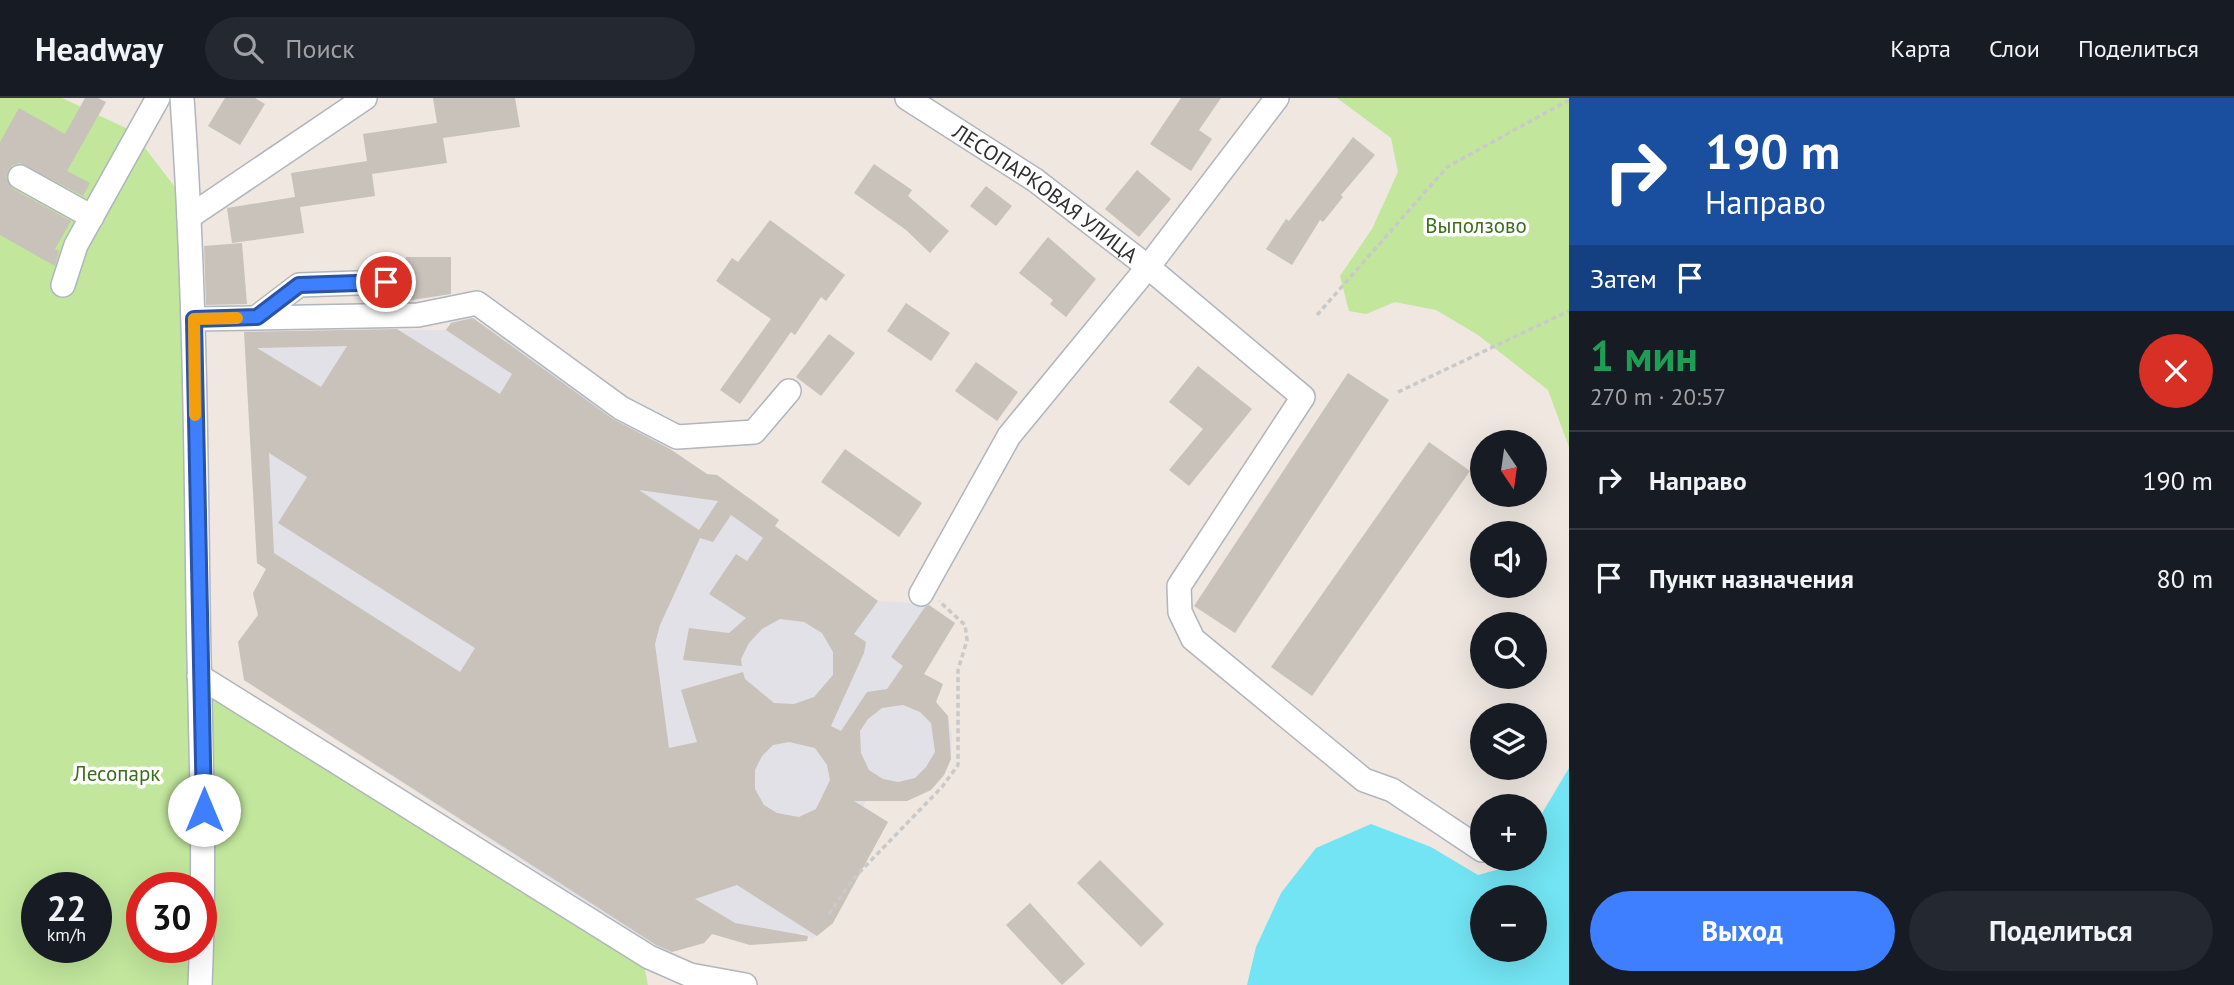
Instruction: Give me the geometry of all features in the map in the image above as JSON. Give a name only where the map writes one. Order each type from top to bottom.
[{"type":"street","points":[[182,98],[194,319],[205,870],[200,985]]},
{"type":"street","points":[[189,217],[365,98]]},
{"type":"street","name":"ЛЕСОПАРКОВАЯ УЛИЦА","points":[[907,98],[1035,180],[1148,267],[1303,397],[1179,586],[1180,612],[1193,639],[1364,779],[1392,790],[1470,842]]},
{"type":"street","points":[[922,592],[1009,436],[1148,267],[1277,98]]},
{"type":"street","points":[[63,285],[76,245],[150,100]]},
{"type":"street","points":[[20,177],[92,217]]},
{"type":"street","points":[[257,317],[299,285],[386,282]]},
{"type":"street","points":[[194,319],[418,315],[477,303],[621,408],[677,437],[754,432],[789,391]]},
{"type":"street","points":[[200,676],[649,957],[690,975],[745,985]]},
{"type":"path","points":[[1317,315],[1447,167],[1569,100]]},
{"type":"path","points":[[1398,392],[1569,311]]},
{"type":"path","points":[[829,914],[853,879],[942,787],[958,765],[958,670],[967,640],[965,625],[922,592]]},
{"type":"shaded area","points":[[461,310],[707,474],[717,475],[779,520],[775,527],[878,601],[927,604],[955,623],[924,674],[943,684],[936,702],[948,716],[952,735],[951,759],[944,775],[931,790],[907,801],[888,801],[869,796],[863,807],[833,923],[812,939],[802,932],[782,943],[712,934],[704,943],[665,954],[244,680],[238,642],[258,615],[253,593],[266,569],[257,563],[244,331],[446,330]]},
{"type":"green space","name":"Лесопарк","points":[[0,98],[62,98],[132,131],[178,191],[200,692],[447,839],[644,966],[648,985],[0,985]]},
{"type":"green space","name":"Выползово","points":[[1337,98],[1569,98],[1569,447],[1548,390],[1478,335],[1436,310],[1395,302],[1366,314],[1349,311],[1340,276],[1372,229],[1398,172],[1391,138]]},
{"type":"water","points":[[1569,768],[1569,985],[1247,985],[1256,947],[1281,893],[1316,848],[1371,824],[1431,847],[1478,875],[1493,871],[1547,871],[1547,805]]},
{"type":"building","points":[[85,98],[98,98],[106,102],[67,171],[90,183],[83,196],[20,163],[12,165],[6,177],[13,189],[71,221],[55,249],[59,251],[55,266],[0,235],[0,142],[19,108],[65,134]]},
{"type":"building","points":[[225,98],[255,98],[265,104],[240,145],[208,126]]},
{"type":"building","points":[[433,98],[515,98],[520,127],[443,138],[447,163],[372,174],[375,196],[300,207],[304,233],[232,243],[227,208],[295,197],[291,173],[367,161],[363,134],[437,123]]},
{"type":"building","points":[[1181,98],[1221,98],[1199,130],[1212,139],[1191,171],[1150,144]]},
{"type":"building","points":[[1353,137],[1375,155],[1341,195],[1343,197],[1323,222],[1320,220],[1292,265],[1266,249],[1286,219],[1289,221]]},
{"type":"building","points":[[874,164],[912,190],[908,196],[949,231],[930,253],[906,230],[854,193]]},
{"type":"building","points":[[1137,170],[1171,199],[1139,237],[1105,209]]},
{"type":"building","points":[[986,186],[1012,206],[996,226],[970,206]]},
{"type":"building","points":[[770,220],[845,275],[826,301],[821,297],[795,335],[791,332],[740,404],[720,390],[771,319],[716,281],[732,258],[738,262]]},
{"type":"building","points":[[1048,237],[1096,279],[1066,317],[1050,304],[1053,300],[1019,273]]},
{"type":"building","points":[[242,243],[247,304],[206,305],[204,246]]},
{"type":"building","points":[[406,257],[451,257],[451,294],[406,301]]},
{"type":"building","points":[[906,303],[950,333],[931,361],[887,331]]},
{"type":"building","points":[[473,318],[613,419],[670,449],[707,474],[717,475],[779,520],[775,526],[878,601],[854,634],[866,642],[864,653],[831,726],[841,731],[867,692],[887,689],[903,666],[891,657],[925,607],[929,605],[955,623],[924,674],[943,684],[936,702],[948,716],[951,759],[944,775],[931,790],[907,801],[854,801],[888,822],[833,923],[817,936],[737,885],[695,899],[735,923],[808,936],[807,941],[750,945],[712,934],[704,943],[672,952],[656,945],[244,680],[238,642],[258,615],[253,593],[266,569],[257,563],[244,332],[397,329],[500,394],[512,374],[446,330],[451,323]],"holes":[[[347,346],[321,387],[257,348]],[[269,453],[307,477],[278,523],[475,648],[460,672],[274,553]],[[639,490],[718,501],[699,530]],[[731,515],[763,538],[747,561],[736,554],[709,594],[746,618],[729,633],[689,628],[683,660],[742,666],[741,659],[749,643],[762,629],[780,619],[804,622],[822,633],[833,652],[833,675],[814,697],[794,704],[774,703],[745,679],[743,672],[681,690],[697,742],[669,748],[655,644],[660,625],[700,538],[713,542]],[[903,705],[920,712],[931,723],[935,752],[915,778],[898,782],[883,779],[869,770],[861,753],[860,731],[868,719],[882,708]],[[789,742],[815,748],[827,765],[830,780],[816,809],[799,817],[777,813],[764,805],[755,789],[755,770],[762,756],[773,745]]]},
{"type":"building","points":[[829,334],[855,353],[821,396],[796,377]]},
{"type":"building","points":[[976,362],[1018,392],[997,421],[955,391]]},
{"type":"building","points":[[1198,366],[1252,409],[1189,486],[1169,470],[1203,429],[1169,402]]},
{"type":"building","points":[[1348,373],[1389,400],[1235,633],[1194,606]]},
{"type":"building","points":[[1429,442],[1470,471],[1312,696],[1271,667]]},
{"type":"building","points":[[845,449],[922,503],[899,537],[821,482]]},
{"type":"building","points":[[1100,860],[1164,924],[1141,947],[1077,883]]},
{"type":"building","points":[[1030,903],[1085,964],[1062,985],[1006,925]]},
{"type":"slow traffic","points":[[195,415],[194,319],[237,318]]},
{"type":"route","points":[[204,810],[194,319],[257,317],[299,285],[386,282]]}]
